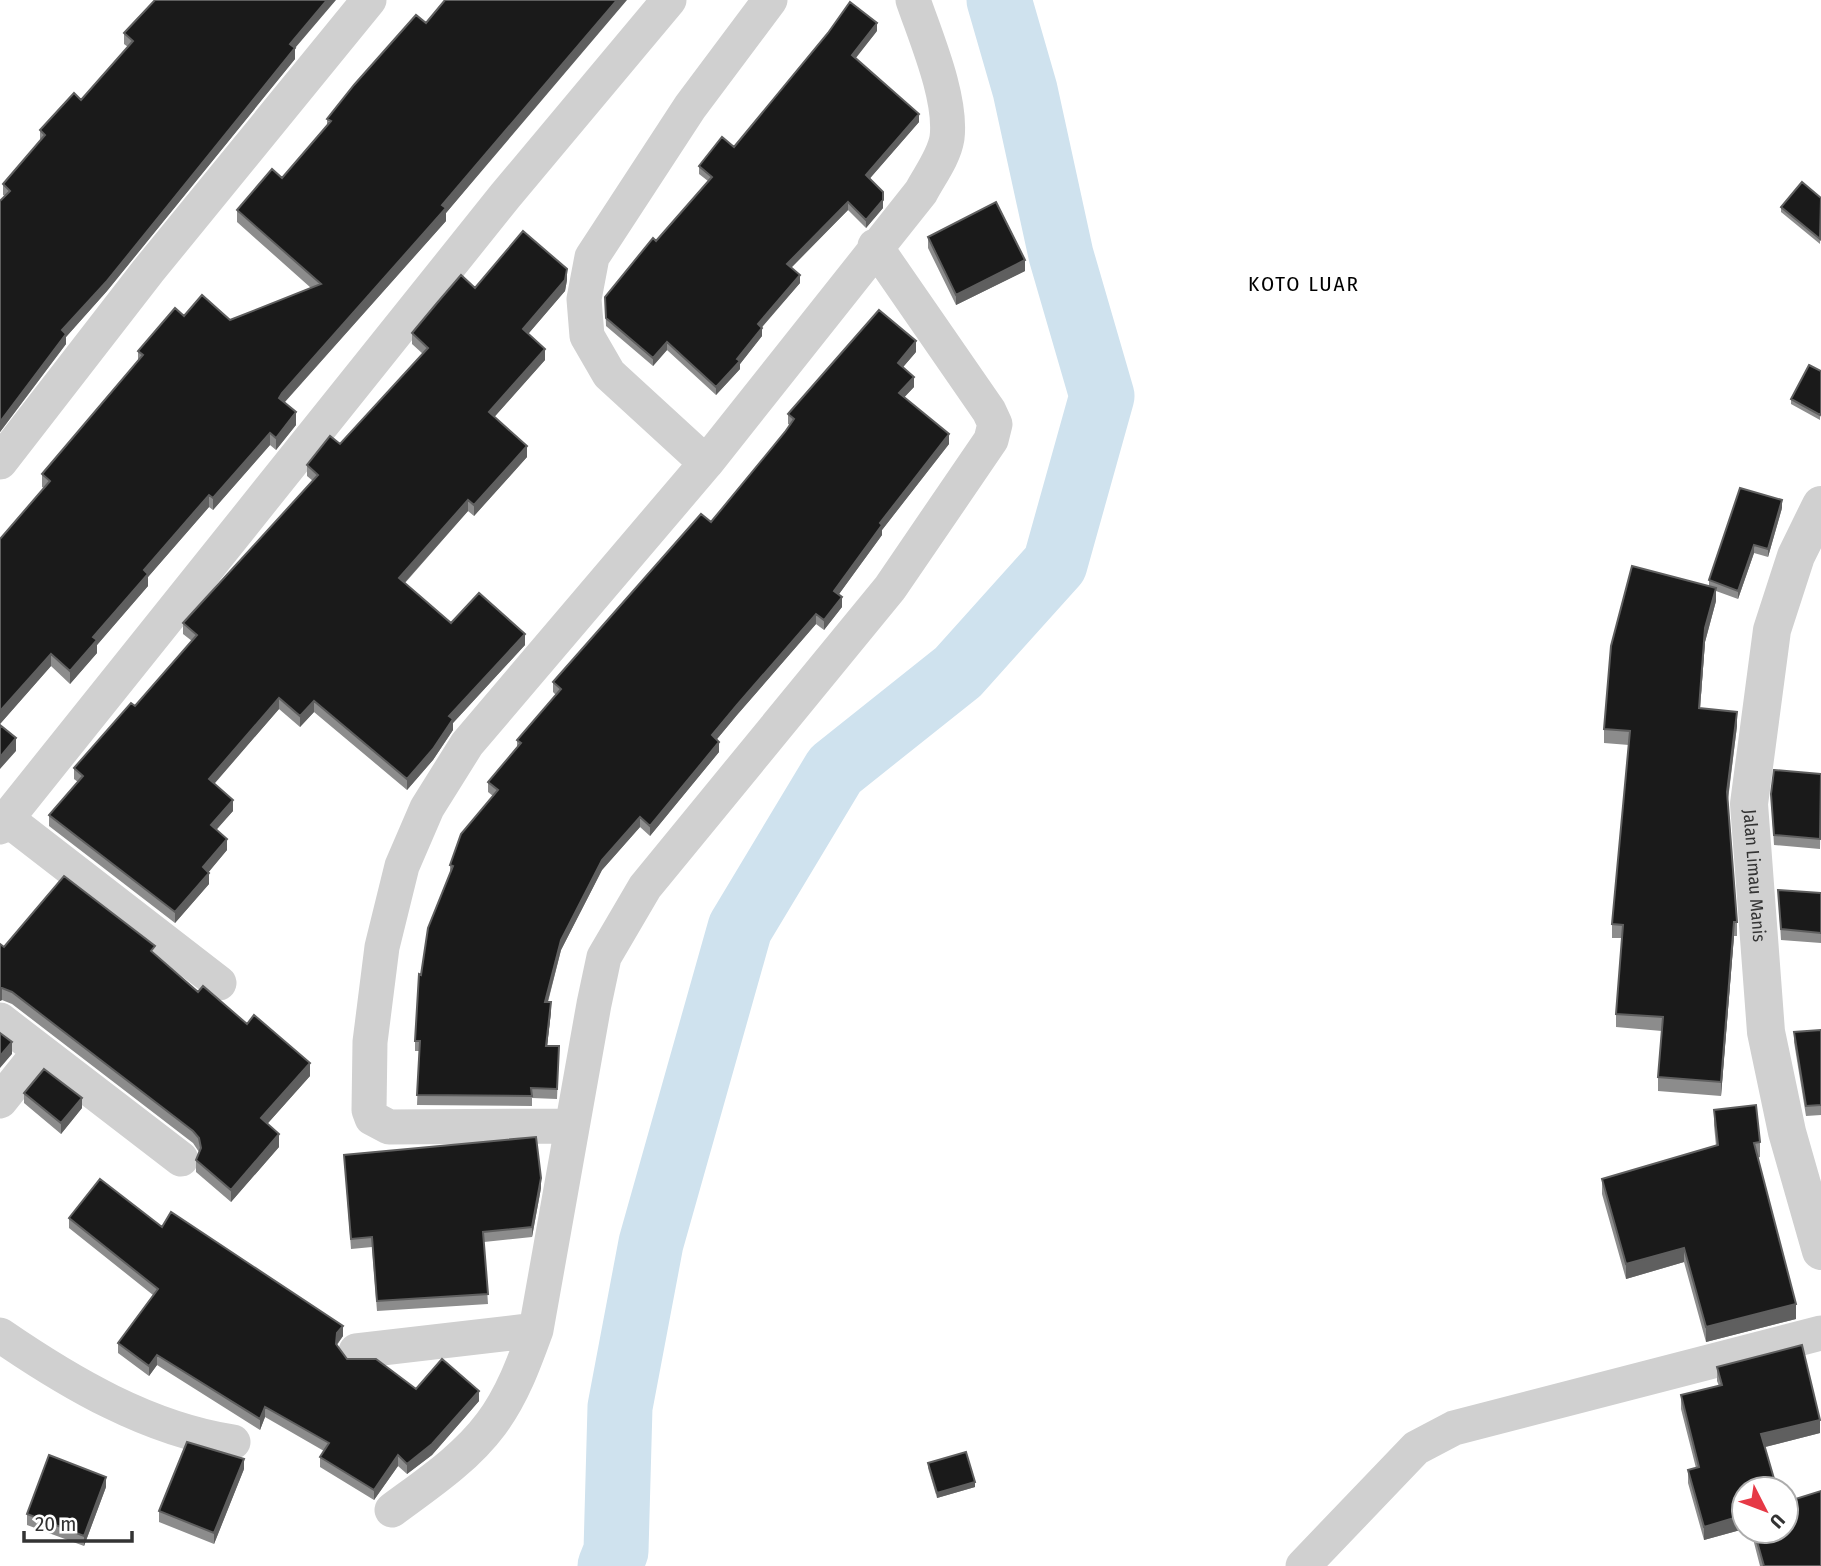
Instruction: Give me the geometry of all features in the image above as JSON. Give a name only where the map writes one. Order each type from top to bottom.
[{"type":"street","points":[[0,462],[148,271],[369,0]]},
{"type":"street","points":[[219,983],[3,823],[505,196],[669,0]]},
{"type":"street","points":[[706,463],[609,374],[587,336],[584,299],[592,257],[690,107],[770,0]]},
{"type":"street","points":[[572,1126],[389,1127],[372,1118],[369,1110],[370,1042],[382,947],[402,866],[427,808],[467,744],[706,463],[920,192],[939,160],[947,138],[945,104],[913,0]]},
{"type":"street","points":[[392,1510],[458,1460],[491,1424],[519,1377],[536,1330],[604,957],[615,935],[645,887],[890,588],[990,440],[995,424],[989,411],[875,246]]},
{"type":"street","name":"Jalan Limau Manis","points":[[1821,505],[1796,556],[1772,630],[1749,804],[1766,1032],[1787,1132],[1821,1251]]},
{"type":"street","points":[[0,1020],[181,1159]]},
{"type":"street","points":[[0,1101],[40,1052]]},
{"type":"street","points":[[356,1351],[536,1330]]},
{"type":"street","points":[[1303,1566],[1416,1448],[1454,1428],[1821,1334]]},
{"type":"street","points":[[0,1335],[55,1372],[138,1414],[211,1439],[233,1442]]},
{"type":"building","points":[[155,0],[327,0],[290,44],[295,48],[107,281],[62,330],[66,334],[0,422],[0,201],[10,191],[3,184],[45,135],[40,130],[74,93],[81,100],[133,41],[124,33]]},
{"type":"building","points":[[445,0],[617,0],[442,205],[446,208],[282,393],[279,398],[296,412],[276,438],[270,433],[213,498],[209,495],[144,570],[148,574],[93,637],[97,640],[70,671],[51,654],[0,711],[0,539],[50,481],[42,474],[143,355],[138,351],[175,308],[184,316],[202,295],[230,320],[321,284],[237,210],[272,169],[282,178],[331,121],[327,119],[354,85],[416,15],[426,23]]},
{"type":"building","points":[[850,2],[877,23],[852,55],[919,114],[866,175],[883,192],[883,200],[866,220],[848,202],[787,264],[800,275],[758,324],[762,328],[737,359],[740,361],[716,387],[667,342],[653,358],[606,318],[605,297],[653,238],[656,241],[712,177],[699,166],[722,137],[734,147],[828,33]]},
{"type":"building","points":[[1802,182],[1821,198],[1820,239],[1781,207]]},
{"type":"building","points":[[996,202],[1025,260],[956,295],[928,237]]},
{"type":"building","points":[[523,231],[567,269],[565,280],[523,329],[545,349],[489,412],[527,446],[474,505],[468,500],[399,578],[451,623],[479,593],[525,634],[449,716],[453,719],[433,749],[407,779],[314,701],[300,716],[279,698],[209,779],[233,800],[211,825],[227,839],[203,867],[209,873],[175,912],[49,815],[83,776],[74,768],[131,703],[135,706],[197,635],[183,623],[318,475],[307,465],[330,436],[340,444],[428,348],[412,333],[461,275],[475,288]]},
{"type":"building","points":[[879,310],[916,341],[898,363],[914,377],[899,393],[949,434],[880,523],[882,525],[834,591],[842,597],[824,620],[816,614],[737,705],[712,735],[719,742],[650,826],[640,817],[602,860],[561,940],[545,1002],[551,1002],[546,1046],[559,1046],[557,1089],[531,1088],[532,1096],[417,1095],[420,1041],[415,1041],[419,974],[421,975],[428,928],[453,866],[450,865],[461,834],[498,790],[488,782],[521,743],[517,740],[561,689],[553,682],[701,514],[711,522],[785,432],[794,419],[788,414]]},
{"type":"building","points":[[1809,365],[1821,371],[1820,415],[1791,399]]},
{"type":"building","points":[[1740,488],[1782,500],[1768,549],[1754,545],[1738,591],[1709,580]]},
{"type":"building","points":[[1632,566],[1716,588],[1705,628],[1699,708],[1737,712],[1727,792],[1737,922],[1734,922],[1721,1082],[1658,1077],[1663,1017],[1616,1014],[1623,925],[1612,924],[1630,731],[1604,729],[1611,646]]},
{"type":"building","points":[[0,725],[16,738],[0,757]]},
{"type":"building","points":[[1774,770],[1821,774],[1820,839],[1774,835],[1771,794]]},
{"type":"building","points":[[64,876],[155,946],[151,951],[198,992],[203,986],[247,1024],[254,1015],[310,1063],[261,1118],[279,1134],[231,1190],[196,1160],[201,1148],[199,1138],[193,1131],[12,992],[0,988],[0,944],[4,947]]},
{"type":"building","points":[[1778,890],[1821,893],[1821,933],[1781,929]]},
{"type":"building","points":[[1821,1030],[1821,1105],[1806,1106],[1794,1032]]},
{"type":"building","points":[[0,1033],[12,1042],[0,1056]]},
{"type":"building","points":[[44,1069],[82,1098],[61,1123],[24,1093]]},
{"type":"building","points":[[1756,1105],[1760,1142],[1754,1143],[1796,1304],[1706,1327],[1684,1248],[1626,1264],[1602,1179],[1718,1145],[1714,1110]]},
{"type":"building","points":[[536,1137],[541,1178],[532,1227],[483,1232],[488,1294],[377,1301],[372,1237],[351,1239],[344,1155]]},
{"type":"building","points":[[100,1179],[162,1227],[171,1212],[343,1326],[337,1333],[336,1344],[347,1359],[376,1359],[416,1389],[442,1359],[479,1391],[432,1444],[407,1464],[398,1455],[374,1490],[320,1457],[329,1443],[265,1407],[260,1419],[157,1355],[149,1366],[118,1343],[158,1289],[69,1218]]},
{"type":"building","points":[[1802,1345],[1820,1420],[1761,1434],[1773,1475],[1730,1475],[1730,1519],[1704,1527],[1688,1470],[1699,1467],[1681,1395],[1722,1385],[1717,1367]]},
{"type":"building","points":[[187,1442],[244,1459],[214,1533],[159,1511]]},
{"type":"building","points":[[966,1452],[975,1482],[937,1493],[928,1463]]},
{"type":"building","points":[[49,1455],[106,1477],[84,1536],[27,1514]]},
{"type":"building","points":[[1821,1491],[1821,1566],[1764,1566],[1758,1545],[1800,1545],[1800,1498]]},
{"type":"waterway","points":[[610,1566],[616,1551],[620,1407],[651,1243],[740,928],[835,770],[958,672],[1055,564],[1102,396],[1061,255],[1025,90],[999,0]]},
{"type":"district","name":"KOTO LUAR","points":[[1304,284]]}]
